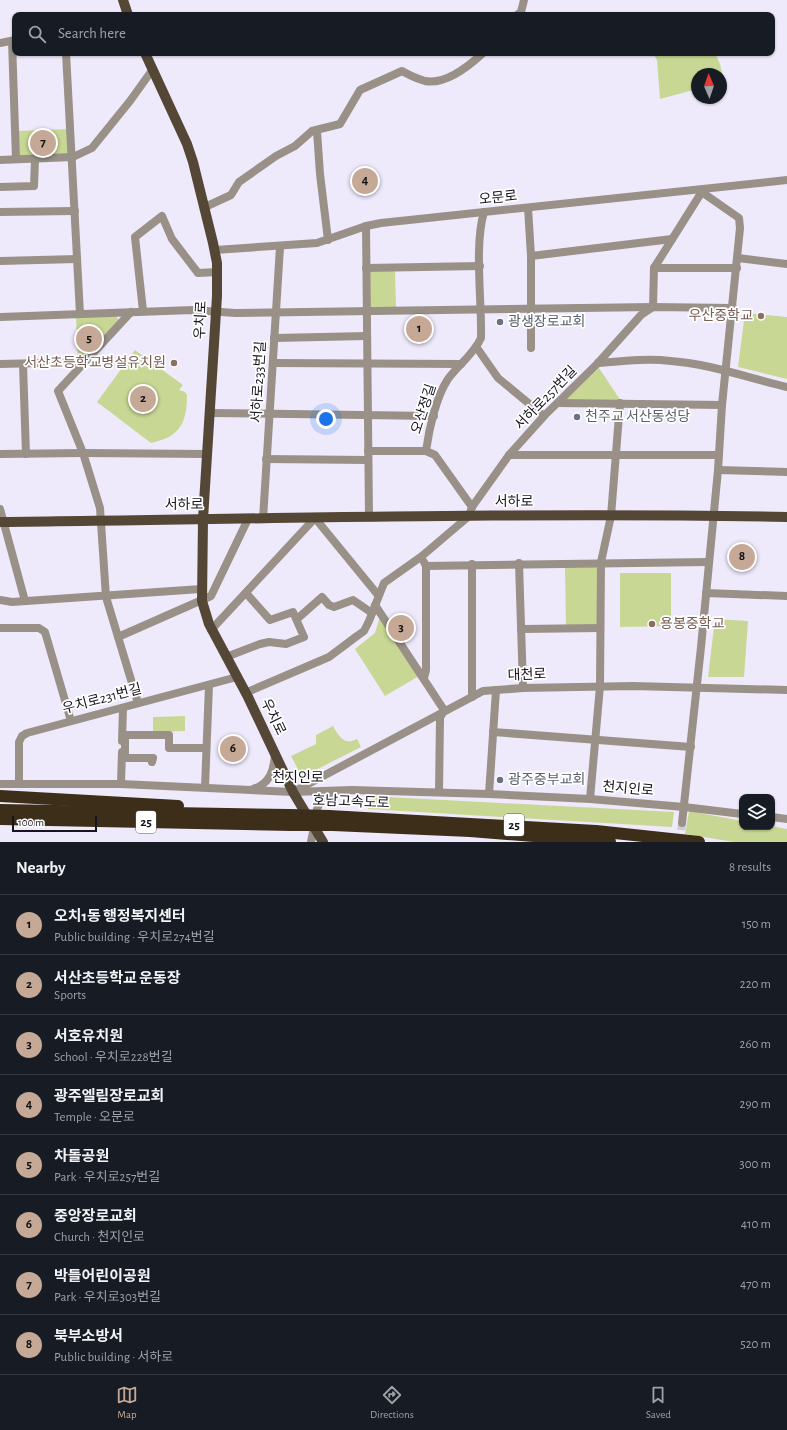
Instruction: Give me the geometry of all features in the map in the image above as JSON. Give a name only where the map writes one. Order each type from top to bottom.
[{"type":"highway","points":[[0,796],[209,807],[256,815]]},
{"type":"highway","name":"호남고속도로","points":[[0,810],[256,815],[290,820]]},
{"type":"highway","name":"호남고속도로","points":[[0,819],[331,820],[596,831],[699,842]]},
{"type":"highway","name":"호남고속도로","points":[[331,820],[610,842]]},
{"type":"main road","points":[[123,0],[127,12]]},
{"type":"main road","name":"우치로","points":[[146,56],[187,144],[205,207],[215,250],[217,272],[216,311],[206,454],[201,589],[202,602],[211,630],[245,693],[293,792],[323,842]]},
{"type":"main road","name":"서하로","points":[[2,522],[102,519],[263,519],[369,517],[471,512],[611,516],[787,517]]},
{"type":"street","points":[[521,12],[524,0]]},
{"type":"street","points":[[0,43],[12,41]]},
{"type":"street","points":[[14,56],[13,96],[16,159]]},
{"type":"street","points":[[66,56],[73,157],[80,314]]},
{"type":"street","points":[[205,207],[231,195],[239,182],[276,156],[295,146],[308,134],[340,124],[360,90],[402,71],[426,81],[442,80],[475,61],[480,56]]},
{"type":"street","points":[[0,160],[73,157],[92,148],[152,69]]},
{"type":"street","points":[[317,131],[320,174],[328,240]]},
{"type":"street","points":[[0,187],[34,186],[35,159]]},
{"type":"street","name":"오문로","points":[[215,250],[280,247],[328,240],[366,226],[787,180]]},
{"type":"street","points":[[653,306],[654,268],[703,190],[706,195],[738,218],[740,228],[727,370],[722,405],[718,470],[697,687],[682,823]]},
{"type":"street","points":[[528,208],[531,256],[531,348]]},
{"type":"street","points":[[0,212],[75,211]]},
{"type":"street","points":[[484,212],[481,222],[481,338],[477,348],[498,378],[544,416]]},
{"type":"street","points":[[143,311],[135,237],[162,216],[172,238],[198,273],[217,272]]},
{"type":"street","points":[[366,226],[369,517]]},
{"type":"street","points":[[531,256],[672,239]]},
{"type":"street","name":"서하로233번길","points":[[263,519],[280,247]]},
{"type":"street","points":[[738,258],[787,264]]},
{"type":"street","points":[[0,261],[77,259]]},
{"type":"street","points":[[366,268],[480,266]]},
{"type":"street","points":[[654,268],[737,268]]},
{"type":"street","points":[[0,317],[193,310],[229,313],[367,312],[653,306],[733,308]]},
{"type":"street","name":"서하로257번길","points":[[245,693],[329,657],[364,631],[374,609],[378,595],[388,578],[422,556],[471,512],[509,455],[544,416],[598,363],[642,315],[653,306]]},
{"type":"street","points":[[131,312],[58,391],[83,453],[100,508],[102,519],[106,597],[138,703]]},
{"type":"street","points":[[274,338],[367,336]]},
{"type":"street","name":"오산정길","points":[[471,512],[434,455],[426,451],[434,416],[445,384],[461,364],[477,348]]},
{"type":"street","points":[[598,363],[658,360],[727,370],[787,387]]},
{"type":"street","points":[[0,364],[84,362]]},
{"type":"street","points":[[273,363],[461,364]]},
{"type":"street","points":[[23,364],[26,454]]},
{"type":"street","points":[[558,403],[722,405]]},
{"type":"street","points":[[590,799],[600,686],[601,562],[611,516],[620,404]]},
{"type":"street","points":[[210,413],[434,416]]},
{"type":"street","points":[[368,451],[426,451]]},
{"type":"street","points":[[0,454],[206,454]]},
{"type":"street","points":[[509,455],[719,454]]},
{"type":"street","points":[[266,459],[368,460]]},
{"type":"street","points":[[718,470],[787,472]]},
{"type":"street","points":[[0,509],[2,522],[25,601]]},
{"type":"street","points":[[211,630],[315,518],[378,595]]},
{"type":"street","points":[[118,637],[202,602],[211,596],[248,519]]},
{"type":"street","points":[[422,556],[426,566],[426,670],[424,678]]},
{"type":"street","points":[[426,566],[601,562],[709,562]]},
{"type":"street","points":[[472,564],[472,697]]},
{"type":"street","points":[[519,564],[523,688]]},
{"type":"street","points":[[0,600],[8,602],[106,597],[201,589]]},
{"type":"street","points":[[226,657],[260,644],[269,642],[286,644],[304,637],[293,612],[270,620],[246,593]]},
{"type":"street","points":[[706,593],[787,596]]},
{"type":"street","points":[[297,619],[322,597],[334,608],[353,600],[374,609],[424,678],[444,710],[440,718],[438,792]]},
{"type":"street","points":[[0,628],[39,628],[44,632],[71,721]]},
{"type":"street","points":[[521,629],[600,628]]},
{"type":"street","name":"우치로231번길","points":[[19,784],[19,742],[22,736],[27,733],[237,678]]},
{"type":"street","points":[[205,787],[208,685]]},
{"type":"street","name":"대천로","points":[[293,792],[444,710],[483,691],[523,688],[600,686],[787,690]]},
{"type":"street","points":[[489,794],[496,690]]},
{"type":"street","points":[[121,784],[123,708]]},
{"type":"street","points":[[493,732],[596,738],[691,747]]},
{"type":"street","points":[[152,762],[152,758],[125,758],[125,735],[169,734],[169,748],[205,748]]},
{"type":"street","points":[[250,790],[261,786],[270,776],[274,766],[275,754]]},
{"type":"street","name":"천지인로","points":[[0,784],[121,784],[293,792],[438,792],[489,794],[590,799],[684,807],[739,814]]},
{"type":"street","points":[[311,842],[313,825],[321,799],[335,791]]},
{"type":"street","points":[[775,817],[787,819]]},
{"type":"green space","points":[[655,56],[716,56],[721,68],[691,68],[691,91],[660,99],[657,60]]},
{"type":"green space","points":[[68,129],[69,155],[17,156],[17,131]]},
{"type":"green space","points":[[395,270],[396,307],[370,308],[370,271]]},
{"type":"green space","points":[[745,313],[787,317],[787,379],[738,367]]},
{"type":"green space","points":[[115,315],[119,320],[84,359],[78,360],[76,317]]},
{"type":"green space","points":[[135,350],[183,385],[179,390],[185,392],[187,395],[187,405],[180,427],[169,437],[151,443],[97,402]]},
{"type":"green space","points":[[599,368],[621,401],[564,401]]},
{"type":"green space","points":[[599,565],[598,624],[566,627],[565,566]]},
{"type":"green space","points":[[620,573],[671,573],[671,626],[620,627]]},
{"type":"green space","points":[[380,616],[419,676],[385,696],[355,649],[375,633]]},
{"type":"green space","points":[[715,619],[748,621],[744,677],[708,677]]},
{"type":"green space","points":[[185,716],[185,731],[153,732],[153,717]]},
{"type":"green space","points":[[333,726],[342,739],[345,741],[352,741],[357,739],[361,747],[302,777],[291,756],[316,744],[316,735]]},
{"type":"green space","points":[[369,796],[674,812],[672,827],[368,809]]},
{"type":"green space","points":[[689,811],[739,820],[739,830],[775,830],[775,827],[787,829],[787,842],[734,842],[685,834]]},
{"type":"tunnel","points":[[680,842],[682,823]]},
{"type":"place","name":"박들어린이공원","points":[[43,143]]},
{"type":"place","name":"광주엘림장로교회","points":[[365,181]]},
{"type":"place","name":"우산중학교","points":[[761,316]]},
{"type":"place","name":"광생장로교회","points":[[500,322]]},
{"type":"place","name":"오치1동 행정복지센터","points":[[419,329]]},
{"type":"place","name":"차돌공원","points":[[89,339]]},
{"type":"place","name":"서산초등학교병설유치원","points":[[174,363]]},
{"type":"place","name":"서산초등학교 운동장","points":[[143,399]]},
{"type":"place","name":"천주교 서산동성당","points":[[577,417]]},
{"type":"place","name":"북부소방서","points":[[742,557]]},
{"type":"place","name":"용봉중학교","points":[[652,624]]},
{"type":"place","name":"서호유치원","points":[[401,628]]},
{"type":"place","name":"중앙장로교회","points":[[233,749]]},
{"type":"place","name":"광주중부교회","points":[[500,780]]}]
